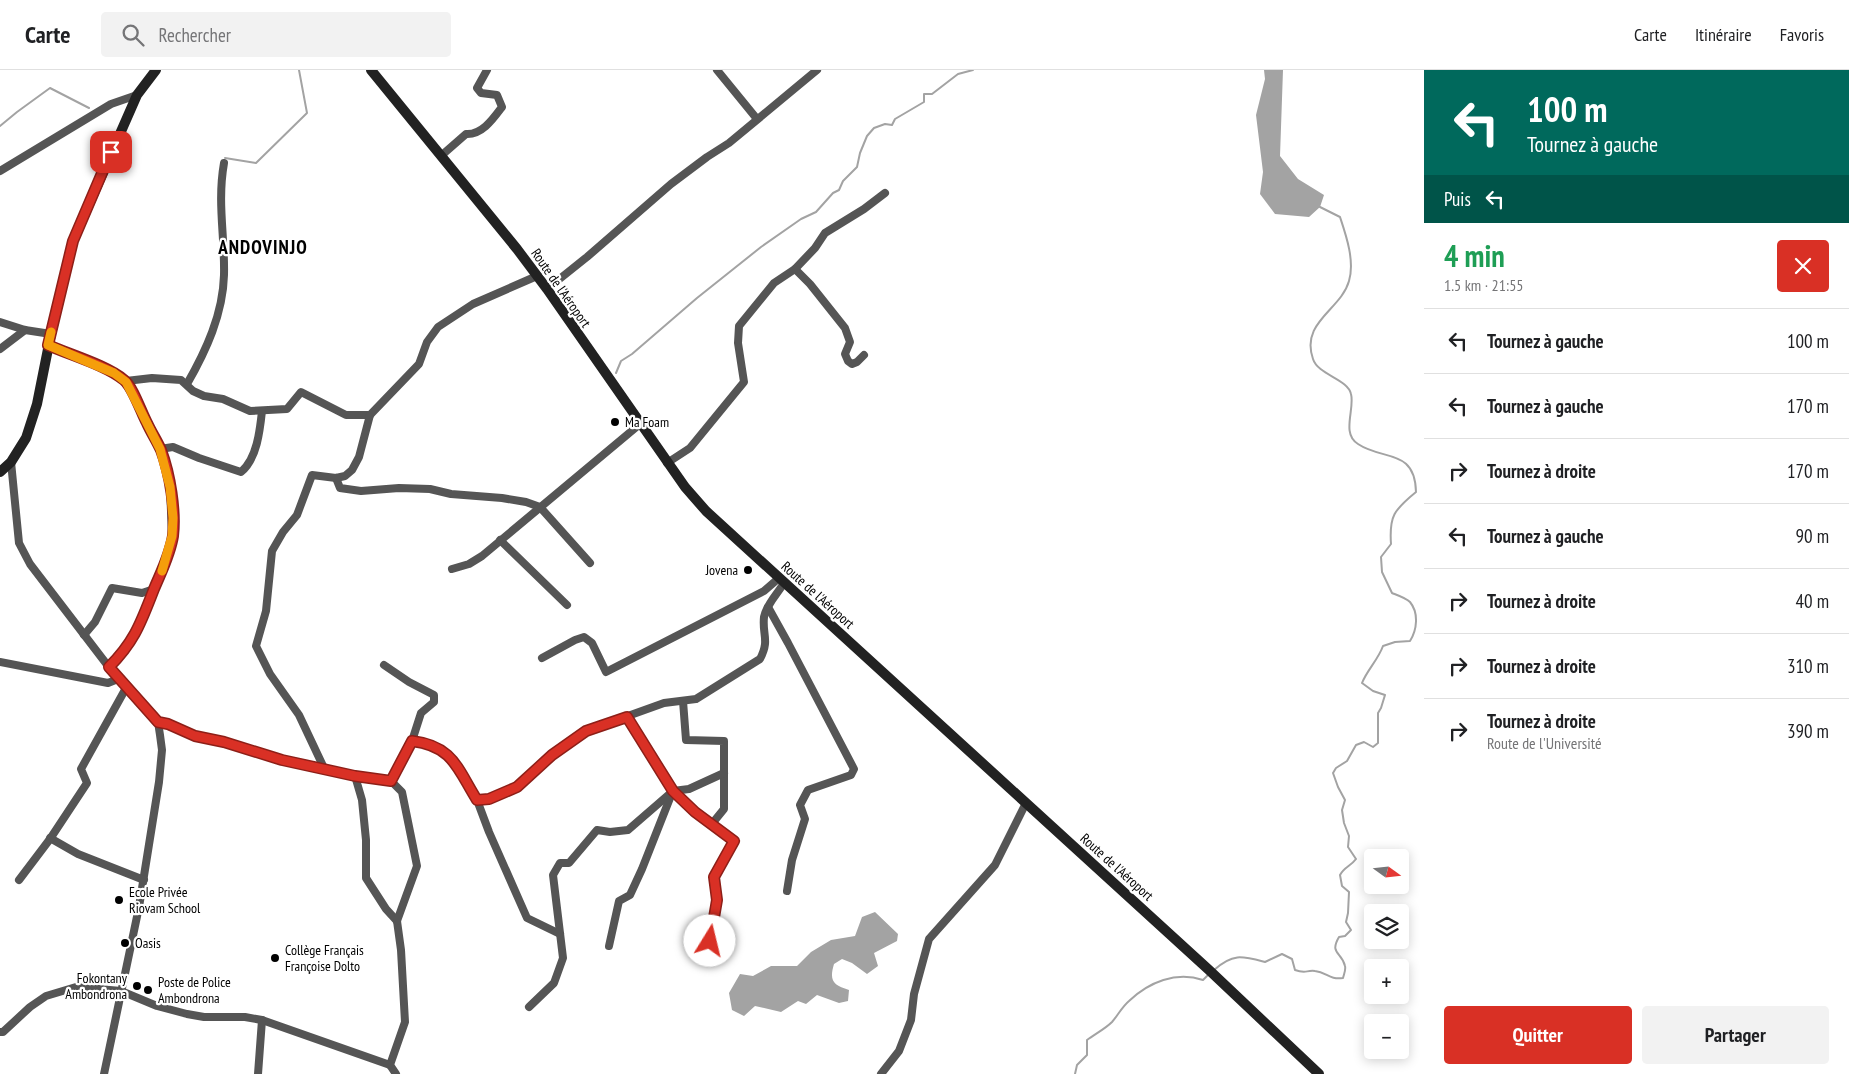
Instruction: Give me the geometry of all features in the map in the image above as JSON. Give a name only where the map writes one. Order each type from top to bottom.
[{"type":"main road","points":[[0,472],[12,462],[26,438],[32,421],[73,241],[138,95],[156,70]]},
{"type":"main road","name":"Route de l'Aéroport","points":[[371,70],[442,155],[547,289],[684,487],[706,511],[1217,978],[1319,1074]]},
{"type":"street","points":[[442,155],[466,134],[476,134],[492,120],[502,107],[497,95],[481,94],[477,88],[487,70]]},
{"type":"street","points":[[717,70],[757,119]]},
{"type":"street","points":[[547,289],[671,184],[729,143],[817,70]]},
{"type":"street","points":[[0,171],[111,104],[138,95]]},
{"type":"street","points":[[187,384],[196,369],[216,324],[221,298],[224,275],[221,192],[224,163]]},
{"type":"street","points":[[668,463],[690,448],[744,382],[738,344],[739,326],[774,283],[795,269],[815,248],[825,233],[864,209],[885,193]]},
{"type":"street","points":[[795,269],[810,284],[845,328],[850,342],[845,354],[848,361],[852,364],[864,355]]},
{"type":"street","points":[[324,768],[300,715],[270,674],[256,646],[266,611],[272,551],[283,532],[297,515],[312,475],[336,478],[345,476],[352,470],[359,457],[370,415],[419,364],[427,342],[438,327],[473,304],[537,276]]},
{"type":"street","points":[[0,322],[25,330],[51,334]]},
{"type":"street","points":[[0,349],[25,330]]},
{"type":"street","points":[[48,345],[114,373],[126,382],[160,449],[170,487],[172,536],[163,569],[136,632],[122,654],[109,667]]},
{"type":"street","points":[[126,382],[152,378],[182,380],[193,391],[204,396],[222,399],[250,411],[287,409],[301,392],[346,415],[370,415]]},
{"type":"street","points":[[160,449],[173,447],[241,472],[246,468],[255,449],[261,428],[262,411]]},
{"type":"street","points":[[452,569],[469,564],[482,556],[640,424]]},
{"type":"street","points":[[12,462],[20,543],[30,564],[118,679],[158,722],[162,750],[160,782],[144,880],[104,1074]]},
{"type":"street","points":[[336,478],[340,488],[361,491],[399,488],[430,489],[452,494],[502,498],[540,507],[590,563]]},
{"type":"street","points":[[500,540],[567,605]]},
{"type":"street","points":[[477,800],[489,799],[517,787],[552,755],[586,731],[664,703],[696,699],[760,659],[766,648],[764,616],[782,581]]},
{"type":"street","points":[[542,658],[575,640],[584,638],[592,643],[606,672],[782,581]]},
{"type":"street","points":[[84,635],[95,622],[112,588],[142,593],[154,589]]},
{"type":"street","points":[[768,608],[854,769],[851,775],[808,790],[800,805],[805,819],[792,860],[787,891]]},
{"type":"street","points":[[0,662],[108,683],[118,679]]},
{"type":"street","points":[[384,664],[409,682],[434,695],[434,702],[421,713],[412,741],[391,781]]},
{"type":"street","points":[[19,880],[87,784],[81,770],[126,688]]},
{"type":"street","points":[[683,701],[686,740],[724,741],[724,809],[711,824]]},
{"type":"street","points":[[627,717],[673,791],[734,841],[714,877],[717,900],[710,941]]},
{"type":"street","points":[[158,722],[168,724],[195,736],[224,742],[282,760],[355,776],[391,781],[402,792],[417,866],[397,921],[402,950],[405,1022],[390,1065]]},
{"type":"street","points":[[412,741],[428,743],[448,753],[477,800],[526,918],[560,934]]},
{"type":"street","points":[[529,1006],[554,983],[563,958],[553,875],[560,863],[569,863],[597,830],[610,832],[628,830],[673,791],[689,789],[724,773]]},
{"type":"street","points":[[355,776],[362,800],[366,840],[366,878],[386,909],[397,921]]},
{"type":"street","points":[[609,946],[619,902],[630,895],[673,791]]},
{"type":"street","points":[[881,1074],[899,1051],[911,1020],[914,994],[929,939],[995,865],[1026,803]]},
{"type":"street","points":[[50,838],[78,854],[144,880]]},
{"type":"street","points":[[0,1032],[3,1032],[30,1007],[46,996],[76,987],[121,991],[157,1006],[187,1014],[204,1017],[245,1016],[262,1020],[390,1065],[396,1074]]},
{"type":"street","points":[[258,1074],[262,1020]]},
{"type":"shaded area","points":[[1264,70],[1283,70],[1280,156],[1298,179],[1324,195],[1320,207],[1309,217],[1275,214],[1260,194],[1263,172],[1256,115],[1265,79]]},
{"type":"shaded area","points":[[875,912],[898,934],[897,941],[874,953],[878,966],[867,974],[852,963],[842,959],[834,964],[832,978],[836,984],[849,990],[848,1001],[839,1003],[817,995],[806,1004],[798,1001],[781,1012],[755,1006],[744,1016],[732,1010],[729,993],[740,974],[753,976],[771,966],[797,966],[811,952],[831,940],[855,936],[862,917]]},
{"type":"waterway","points":[[225,158],[256,163],[307,113],[299,70]]},
{"type":"waterway","points":[[616,373],[621,361],[632,354],[697,298],[761,247],[801,219],[816,212],[833,193],[839,190],[843,181],[857,167],[867,136],[874,128],[885,124],[892,125],[895,119],[924,102],[924,94],[932,94],[958,74],[973,70]]},
{"type":"waterway","points":[[0,126],[50,88],[89,108]]},
{"type":"waterway","points":[[1214,970],[1232,958],[1244,957],[1265,962],[1282,954],[1292,959],[1295,970],[1319,972],[1334,978],[1343,978],[1345,966],[1335,947],[1339,937],[1345,936],[1351,930],[1346,922],[1349,892],[1342,886],[1340,875],[1356,859],[1348,847],[1349,836],[1342,810],[1345,800],[1333,773],[1336,768],[1347,761],[1356,745],[1364,742],[1373,747],[1378,743],[1378,713],[1385,695],[1373,691],[1362,683],[1383,646],[1395,642],[1410,641],[1415,627],[1416,616],[1413,606],[1406,599],[1392,593],[1382,572],[1381,557],[1391,544],[1391,527],[1395,514],[1416,492],[1414,478],[1410,468],[1404,462],[1368,449],[1353,440],[1349,428],[1352,400],[1349,389],[1316,364],[1310,346],[1312,335],[1317,326],[1345,291],[1351,273],[1349,248],[1340,217],[1320,207]]},
{"type":"waterway","points":[[1075,1074],[1077,1065],[1087,1055],[1087,1040],[1109,1025],[1124,1006],[1145,988],[1173,978],[1183,977],[1203,980],[1209,974]]},
{"type":"slow traffic","points":[[51,332],[48,345],[114,373],[126,382],[160,449],[170,487],[173,518],[172,536],[162,571]]},
{"type":"place","name":"Ma Foam","points":[[615,422]]},
{"type":"place","name":"Jovena","points":[[748,570]]},
{"type":"place","name":"Ecole Privée Riovam School","points":[[119,900]]},
{"type":"place","name":"Oasis","points":[[125,943]]},
{"type":"place","name":"Collège Français Françoise Dolto","points":[[275,958]]},
{"type":"place","name":"Fokontany Ambondrona","points":[[137,986]]},
{"type":"place","name":"Poste de Police Ambondrona","points":[[148,990]]},
{"type":"district","name":"ANDOVINJO","points":[[263,247]]},
{"type":"route","points":[[111,152],[73,241],[48,345],[114,373],[126,382],[160,449],[170,487],[173,518],[172,536],[163,569],[136,632],[122,654],[109,667],[118,679],[158,722],[168,724],[195,736],[224,742],[282,760],[355,776],[391,781],[412,741],[428,743],[448,753],[477,800],[489,799],[517,787],[552,755],[586,731],[627,717],[673,791],[695,812],[734,841],[714,877],[717,900],[710,941]]}]
